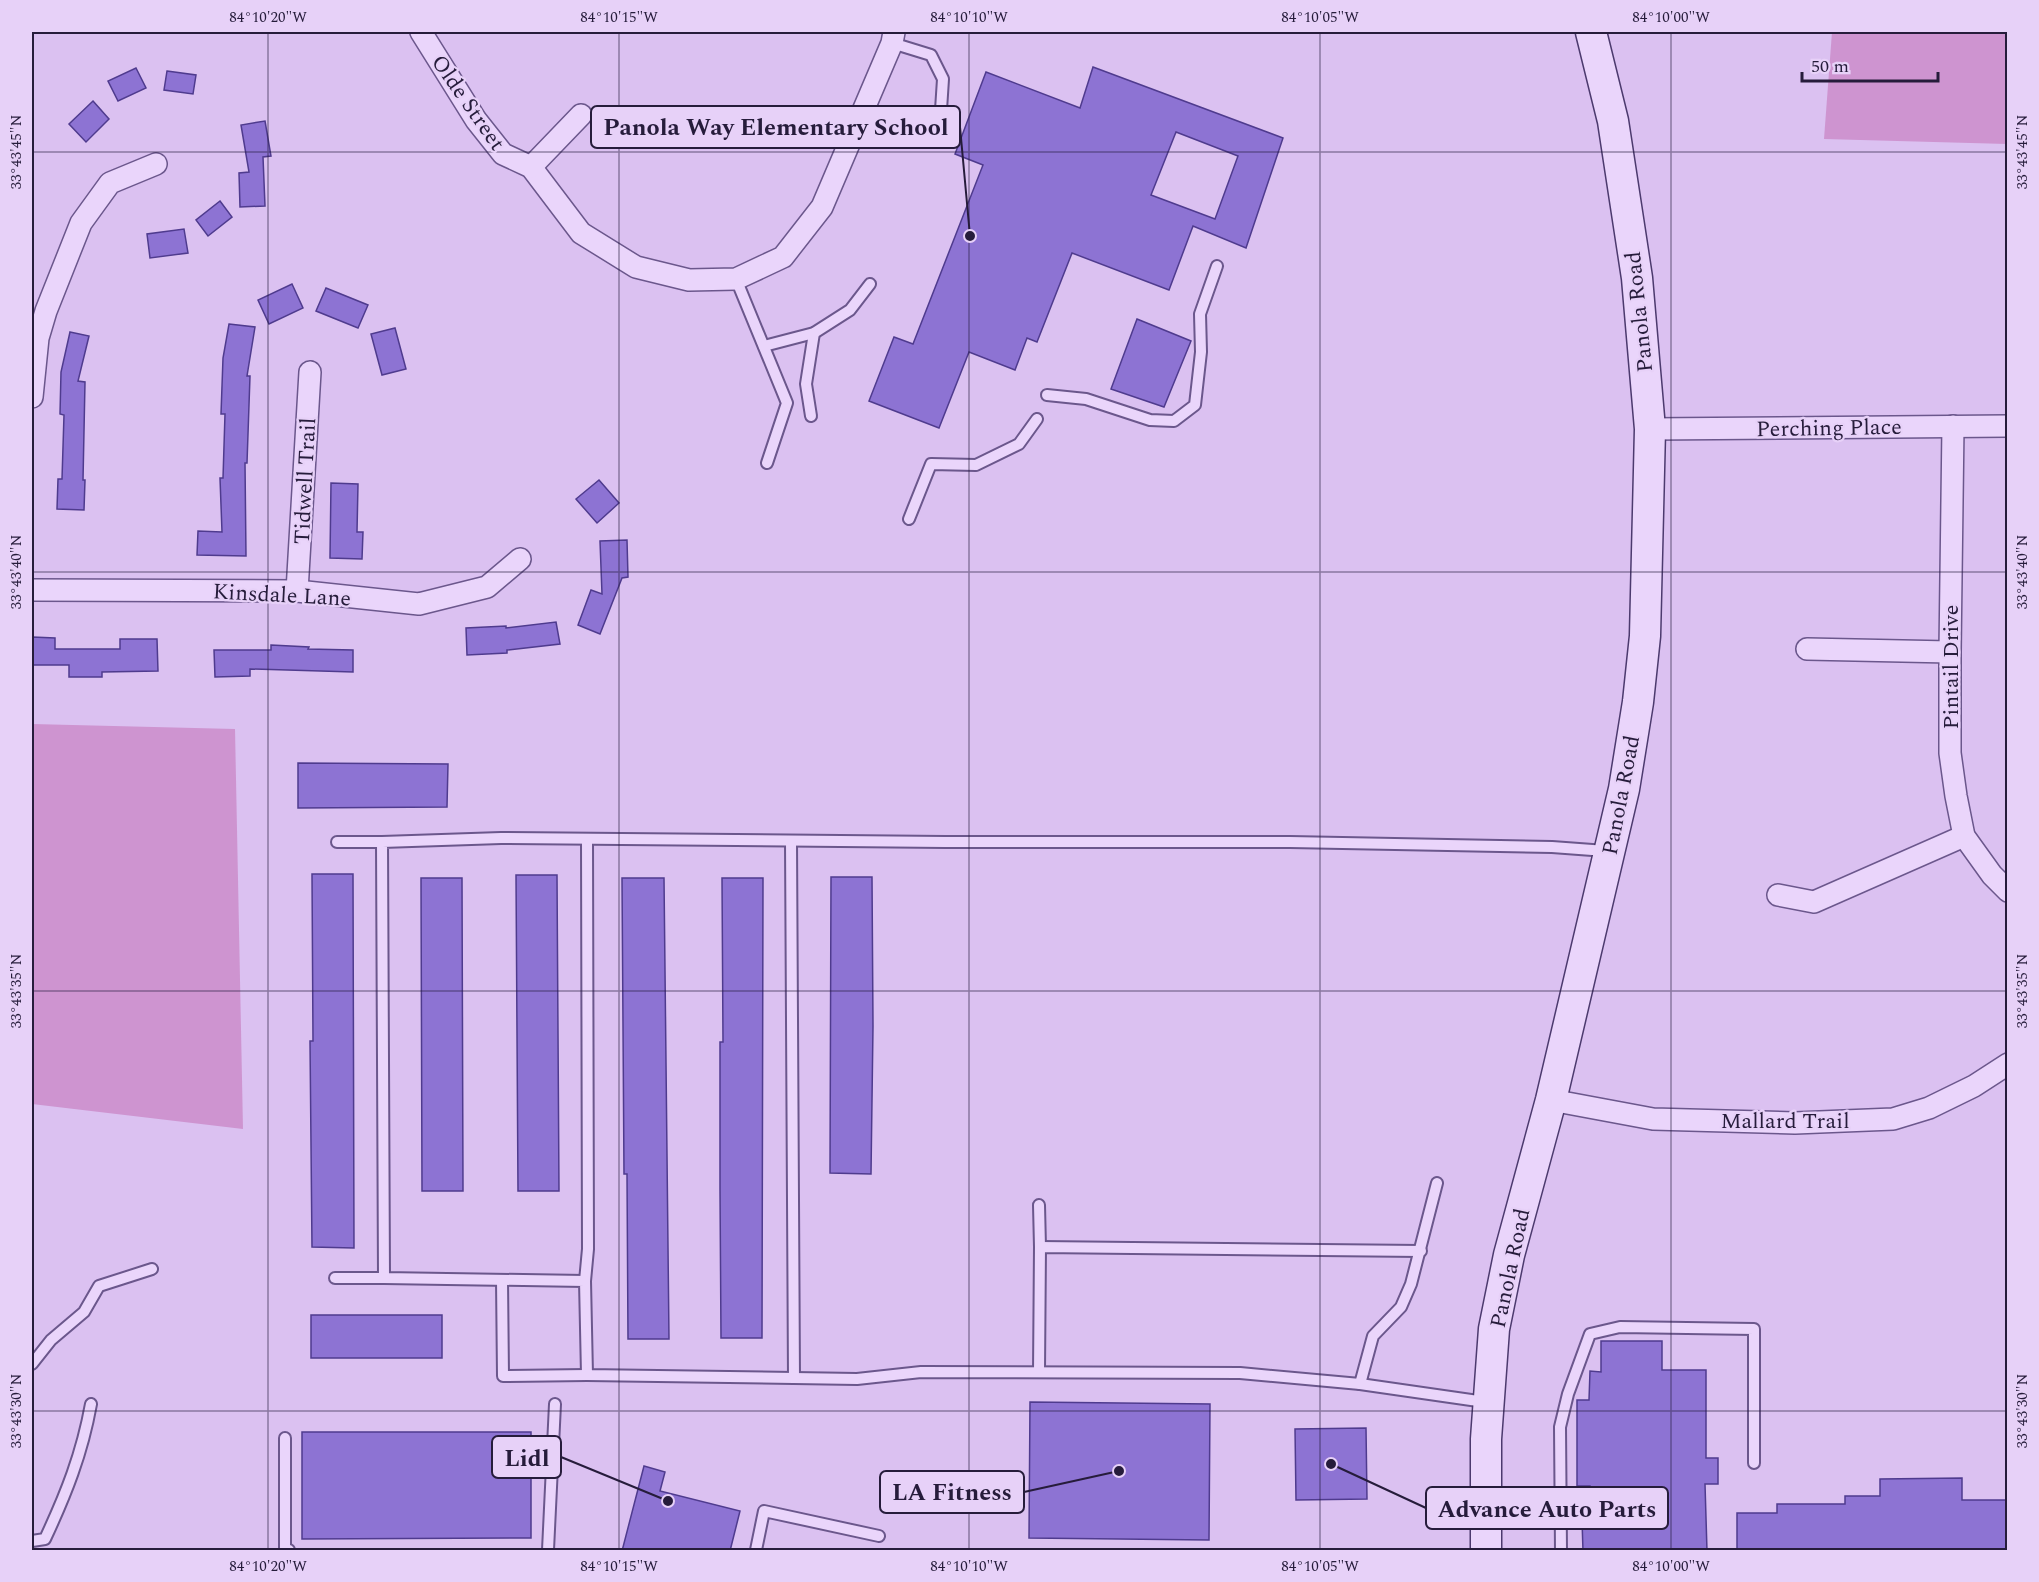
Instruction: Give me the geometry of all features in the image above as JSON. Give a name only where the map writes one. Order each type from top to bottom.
[{"type":"main road","name":"Panola Road","points":[[1486,1551],[1486,1439],[1494,1329],[1506,1266],[1551,1100],[1624,789],[1638,702],[1645,636],[1650,429],[1633,255],[1613,121],[1591,32]]},
{"type":"street","name":"Olde Street","points":[[421,32],[476,120],[503,154],[531,167],[581,233],[636,267],[689,280],[736,279]]},
{"type":"street","points":[[736,279],[783,257],[822,207],[893,37]]},
{"type":"street","points":[[531,167],[582,115]]},
{"type":"street","points":[[32,397],[38,338],[43,320],[81,223],[110,183],[156,164]]},
{"type":"street","name":"Tidwell Trail","points":[[297,591],[310,372]]},
{"type":"street","name":"Pintail Drive","points":[[1953,426],[1950,753],[1964,836],[1992,875],[2007,891]]},
{"type":"street","name":"Perching Place","points":[[1650,429],[2007,426]]},
{"type":"street","name":"Kinsdale Lane","points":[[32,590],[297,591],[419,604],[487,587],[520,559]]},
{"type":"street","points":[[1807,649],[1950,652]]},
{"type":"street","points":[[1778,895],[1814,902],[1964,836]]},
{"type":"street","name":"Mallard Trail","points":[[1551,1100],[1653,1119],[1795,1123],[1893,1119],[1929,1108],[1974,1086],[2007,1064]]},
{"type":"lane","points":[[893,37],[932,55],[943,79],[940,110]]},
{"type":"lane","points":[[1047,395],[1086,399],[1150,420],[1174,421],[1195,405],[1201,352],[1200,314],[1216,266]]},
{"type":"lane","points":[[736,279],[787,403],[767,463]]},
{"type":"lane","points":[[764,346],[814,333],[850,310],[870,284]]},
{"type":"lane","points":[[810,416],[806,384],[814,333]]},
{"type":"lane","points":[[909,519],[931,464],[976,465],[1019,444],[1037,419]]},
{"type":"lane","points":[[337,842],[501,838],[1290,842],[1552,847],[1609,851]]},
{"type":"lane","points":[[586,839],[588,1249],[585,1281],[587,1375]]},
{"type":"lane","points":[[791,841],[794,1378]]},
{"type":"lane","points":[[382,842],[384,1278]]},
{"type":"lane","points":[[1360,1384],[1373,1336],[1401,1307],[1412,1284],[1437,1183]]},
{"type":"lane","points":[[1039,1205],[1039,1372]]},
{"type":"lane","points":[[1040,1247],[1421,1251]]},
{"type":"lane","points":[[32,1364],[51,1340],[84,1312],[99,1286],[152,1269]]},
{"type":"lane","points":[[334,1278],[585,1281]]},
{"type":"lane","points":[[502,1280],[503,1376],[857,1379],[921,1372],[1240,1373],[1360,1384],[1489,1402]]},
{"type":"lane","points":[[1561,1551],[1560,1427],[1568,1394],[1590,1334],[1620,1327],[1754,1329],[1754,1463]]},
{"type":"lane","points":[[32,1541],[45,1539],[62,1502],[84,1441],[91,1404]]},
{"type":"lane","points":[[548,1551],[555,1404]]},
{"type":"lane","points":[[285,1438],[285,1550],[289,1551]]},
{"type":"lane","points":[[756,1551],[764,1511],[879,1536]]},
{"type":"shaded area","points":[[1832,32],[2007,32],[2007,144],[1824,139]]},
{"type":"shaded area","points":[[32,724],[235,729],[243,1129],[32,1104]]},
{"type":"building","points":[[1093,67],[1283,138],[1246,248],[1193,226],[1169,290],[1072,253],[1037,342],[1027,338],[1015,370],[969,352],[939,428],[869,401],[894,337],[913,344],[983,165],[955,154],[986,72],[1080,108]],"holes":[[[1176,132],[1238,156],[1215,219],[1151,195]]]},
{"type":"building","points":[[136,68],[146,88],[118,101],[108,81]]},
{"type":"building","points":[[167,71],[196,75],[193,94],[164,90]]},
{"type":"building","points":[[93,101],[109,119],[86,142],[69,124]]},
{"type":"building","points":[[265,121],[271,156],[263,157],[265,206],[240,207],[239,173],[249,172],[241,125]]},
{"type":"building","points":[[220,201],[232,217],[208,236],[196,220]]},
{"type":"building","points":[[184,229],[188,253],[150,258],[147,234]]},
{"type":"building","points":[[292,284],[303,308],[269,324],[258,300]]},
{"type":"building","points":[[326,288],[368,305],[358,328],[316,311]]},
{"type":"building","points":[[1137,319],[1191,341],[1164,407],[1111,389]]},
{"type":"building","points":[[229,324],[255,327],[247,376],[250,376],[247,463],[245,463],[246,556],[197,555],[198,531],[222,532],[220,478],[223,478],[225,414],[221,414],[223,358]]},
{"type":"building","points":[[395,328],[406,369],[382,375],[371,334]]},
{"type":"building","points":[[70,332],[89,336],[78,381],[85,382],[84,510],[57,509],[58,479],[62,479],[64,415],[60,414],[61,372]]},
{"type":"building","points":[[599,480],[619,503],[597,523],[576,499]]},
{"type":"building","points":[[331,483],[358,484],[357,532],[363,532],[362,559],[330,558]]},
{"type":"building","points":[[627,540],[628,577],[622,578],[600,634],[578,625],[591,590],[602,594],[600,541]]},
{"type":"building","points":[[556,622],[560,644],[507,650],[507,653],[467,655],[466,628],[506,626],[506,628]]},
{"type":"building","points":[[32,637],[55,638],[55,649],[120,649],[120,639],[157,639],[158,671],[102,672],[102,677],[69,677],[69,665],[32,665]]},
{"type":"building","points":[[271,645],[353,650],[353,672],[250,669],[250,676],[215,677],[214,650],[271,650]]},
{"type":"building","points":[[298,763],[448,764],[447,807],[298,808]]},
{"type":"building","points":[[312,874],[353,874],[354,1248],[312,1247],[310,1041],[313,1041]]},
{"type":"building","points":[[516,875],[557,875],[559,1191],[518,1191]]},
{"type":"building","points":[[831,877],[872,877],[871,1174],[830,1173]]},
{"type":"building","points":[[421,878],[462,878],[463,1191],[422,1191]]},
{"type":"building","points":[[622,878],[664,878],[669,1339],[628,1339],[627,1174],[624,1174]]},
{"type":"building","points":[[722,878],[763,878],[762,1338],[721,1338]]},
{"type":"building","points":[[311,1315],[442,1315],[442,1358],[311,1358]]},
{"type":"building","points":[[1601,1341],[1662,1341],[1662,1370],[1706,1370],[1706,1458],[1718,1458],[1718,1484],[1705,1484],[1707,1551],[1583,1551],[1582,1520],[1590,1520],[1590,1486],[1577,1486],[1577,1400],[1589,1400],[1590,1371],[1601,1372]]},
{"type":"building","points":[[1030,1402],[1210,1404],[1209,1540],[1029,1538]]},
{"type":"building","points":[[1366,1428],[1367,1499],[1296,1500],[1295,1429]]},
{"type":"building","points":[[302,1432],[531,1432],[531,1538],[302,1539]]},
{"type":"building","points":[[644,1466],[665,1472],[660,1491],[740,1511],[730,1551],[622,1551]]},
{"type":"building","points":[[1962,1478],[1962,1500],[2007,1500],[2007,1551],[1737,1551],[1737,1513],[1777,1513],[1777,1504],[1845,1504],[1845,1496],[1880,1496],[1880,1479]]},
{"type":"place","name":"Panola Way Elementary School","points":[[970,236]]},
{"type":"place","name":"Advance Auto Parts","points":[[1331,1464]]},
{"type":"place","name":"LA Fitness","points":[[1119,1471]]},
{"type":"place","name":"Lidl","points":[[668,1501]]}]
